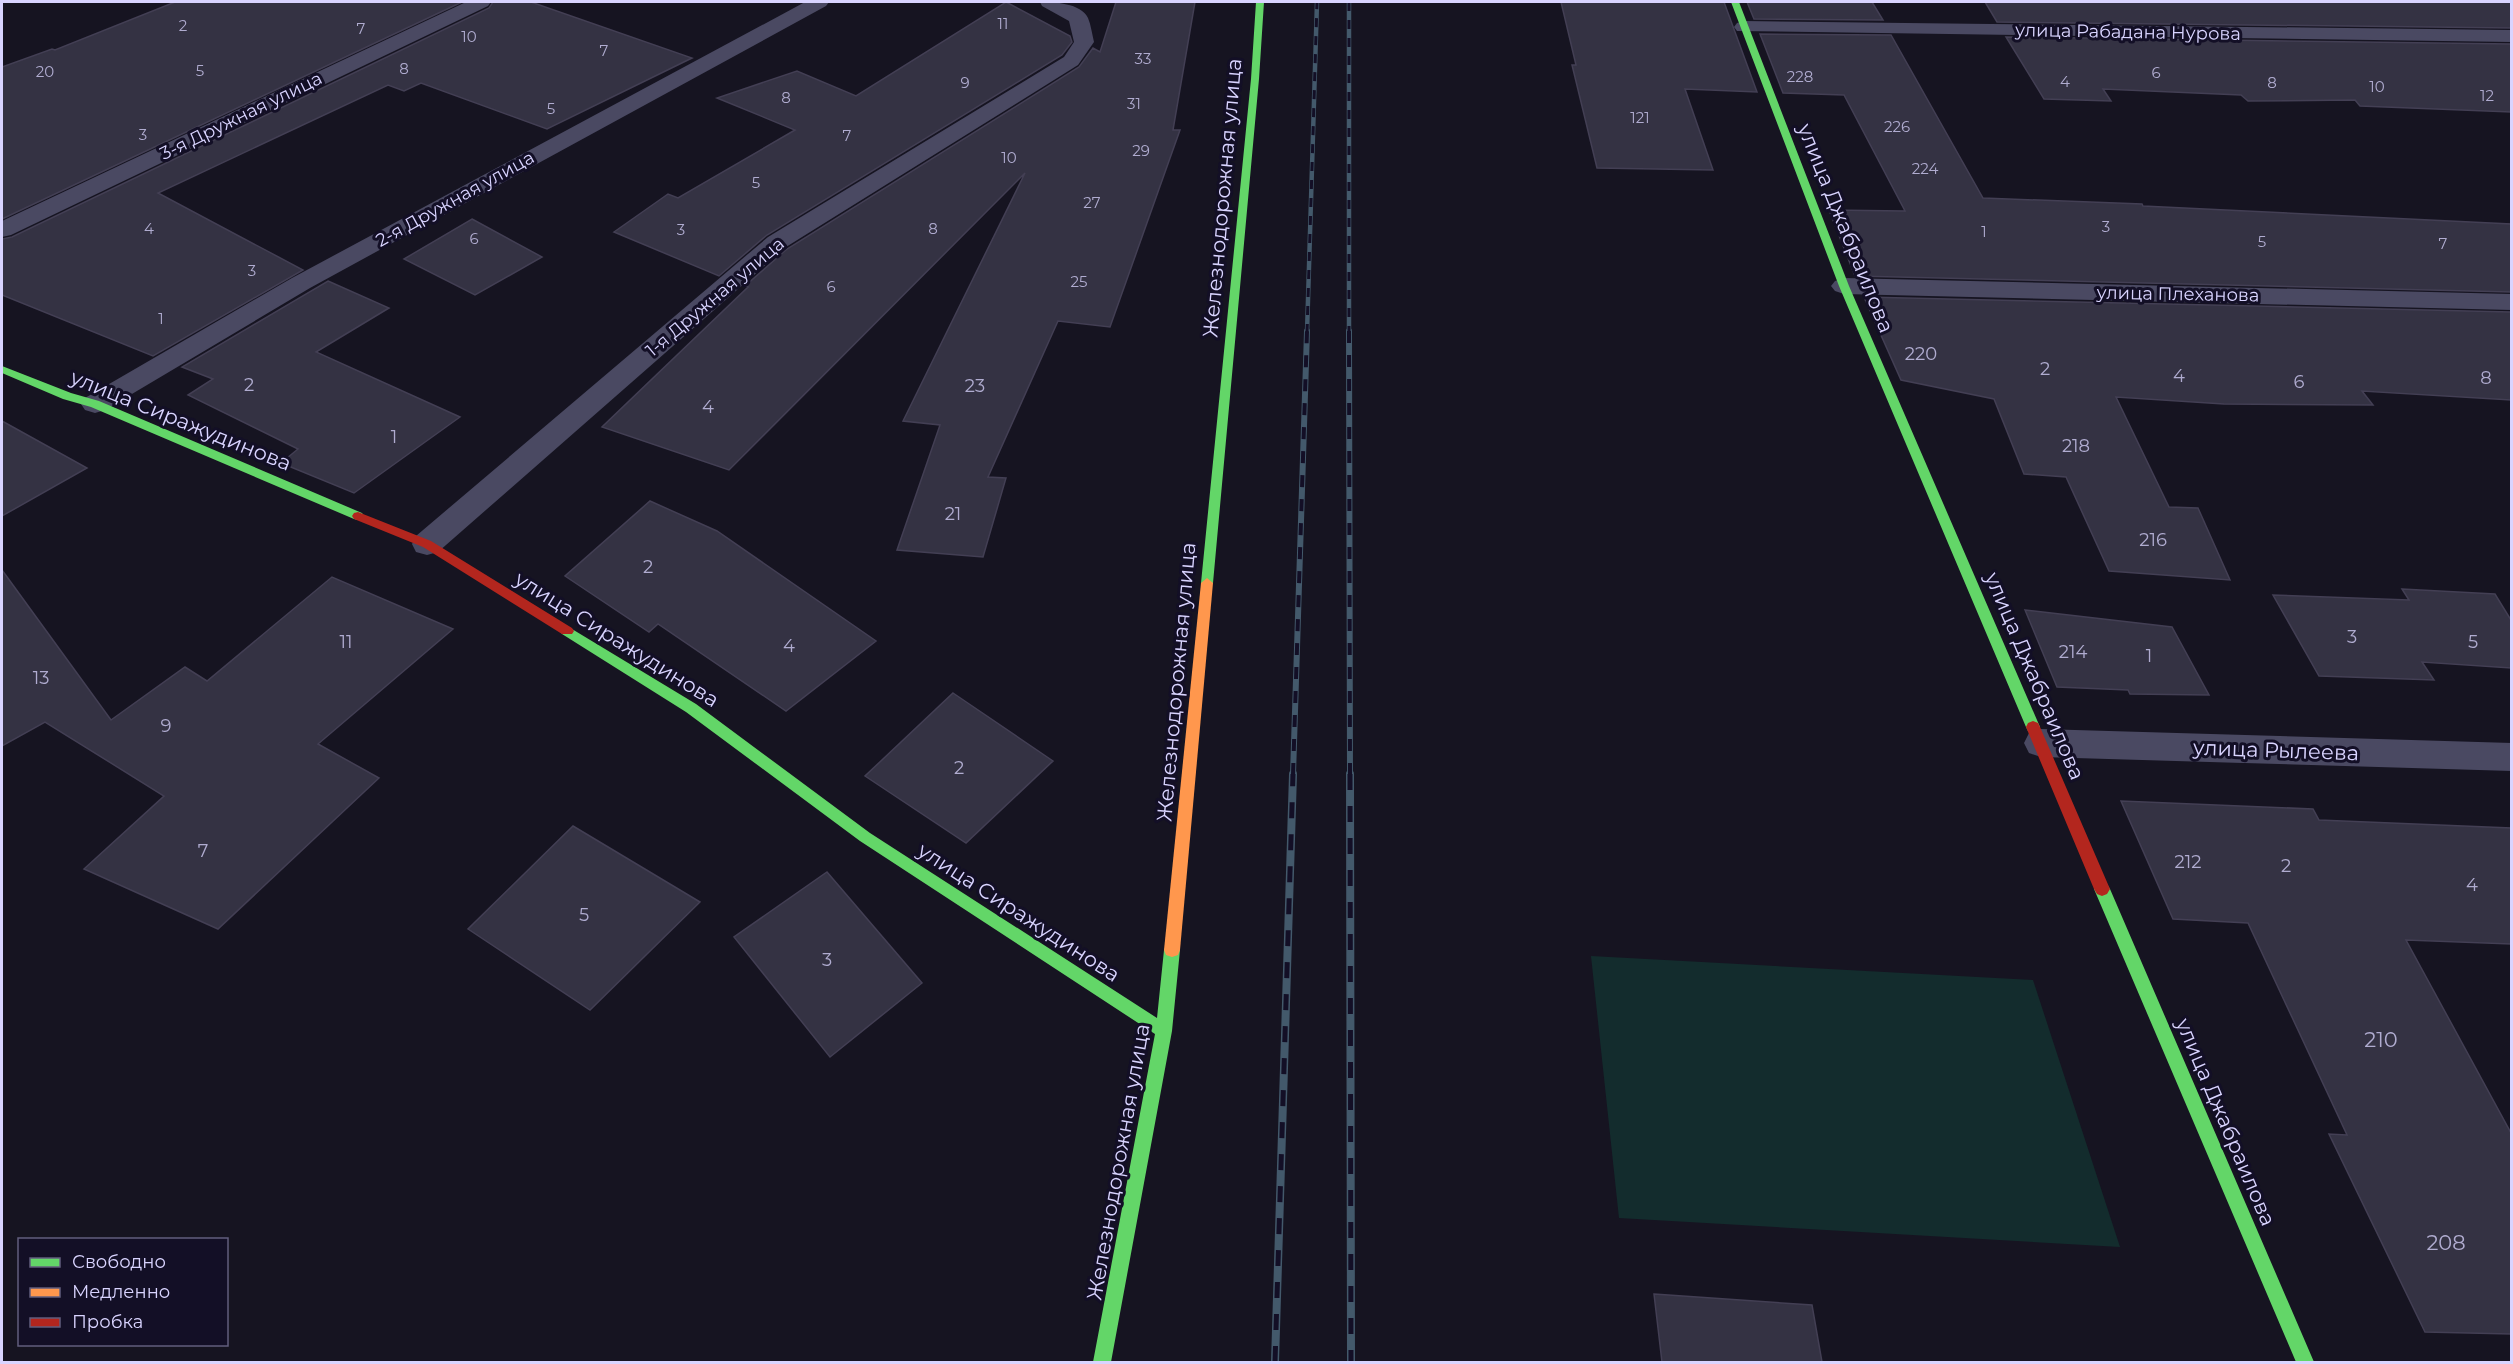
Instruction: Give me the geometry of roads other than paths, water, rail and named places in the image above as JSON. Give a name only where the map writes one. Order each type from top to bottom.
[{"type":"street","name":"3-я Дружная улица","points":[[2,231],[481,2]]},
{"type":"street","name":"2-я Дружная улица","points":[[94,404],[301,283],[819,2]]},
{"type":"street","name":"1-я Дружная улица","points":[[427,544],[777,242],[1071,61],[1084,42],[1078,18],[1049,2]]},
{"type":"street","name":"Железнодорожная улица","points":[[1102,1362],[1164,1031],[1255,79],[1260,2]]},
{"type":"street","name":"улица Джабраилова","points":[[1735,2],[1844,286],[2306,1362]]},
{"type":"street","name":"улица Рабадана Нурова","points":[[1744,27],[2511,36]]},
{"type":"street","name":"улица Плеханова","points":[[1844,286],[2511,302]]},
{"type":"street","name":"улица Сиражудинова","points":[[2,369],[94,404],[427,544],[691,708],[866,837],[1164,1031]]},
{"type":"street","name":"улица Рылеева","points":[[2041,743],[2511,757]]},
{"type":"railway","points":[[1307,333],[1317,2]]},
{"type":"railway","points":[[1349,2],[1349,331]]},
{"type":"railway","points":[[1293,775],[1307,331]]},
{"type":"railway","points":[[1349,331],[1350,775]]},
{"type":"railway","points":[[1275,1362],[1293,774]]},
{"type":"railway","points":[[1350,774],[1351,1362]]}]
